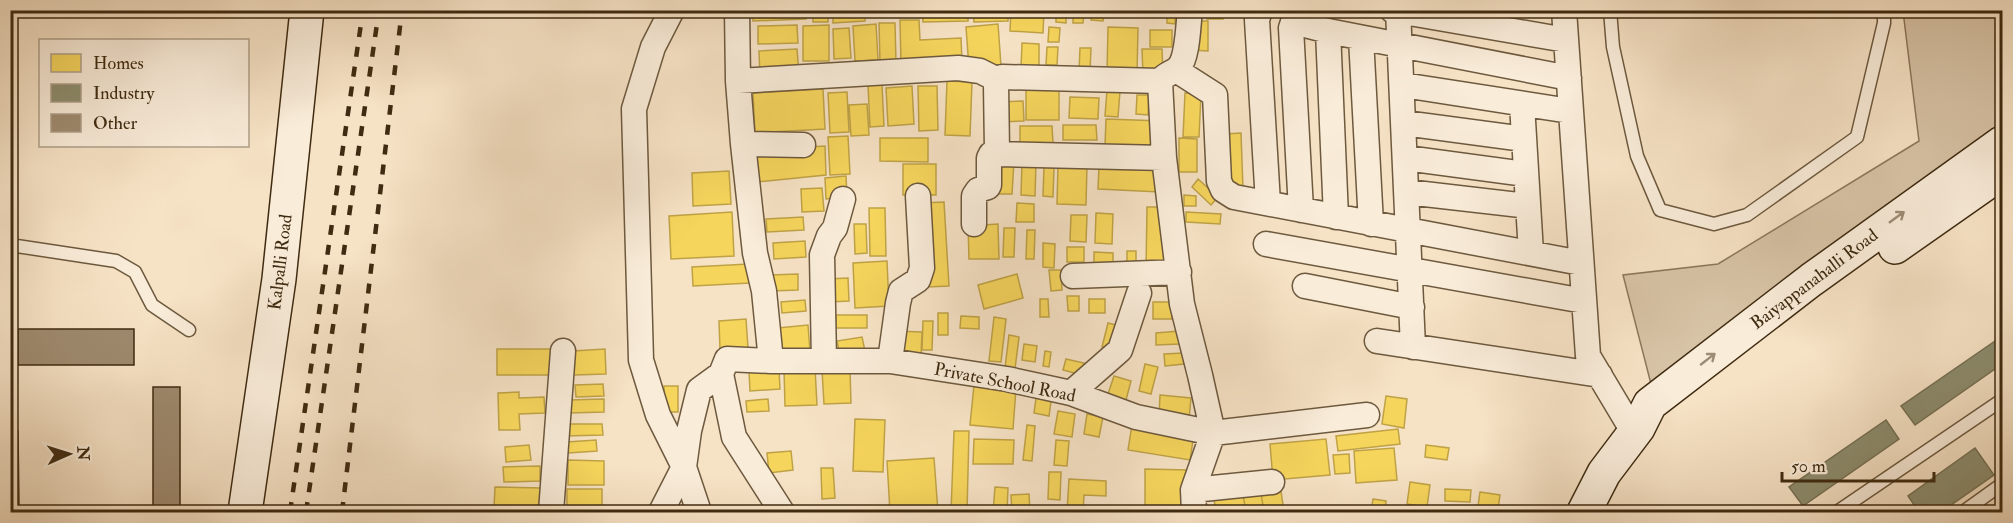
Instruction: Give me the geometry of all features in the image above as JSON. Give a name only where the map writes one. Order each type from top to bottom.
[{"type":"street","name":"Kalpalli Road","points":[[245,513],[279,279],[307,10]]},
{"type":"street","points":[[672,10],[653,47],[634,109],[641,360],[658,415],[684,466],[699,513]]},
{"type":"street","points":[[737,10],[738,81],[743,144],[755,253],[764,291],[771,361]]},
{"type":"street","points":[[1190,10],[1183,59],[1168,76],[1164,158],[1182,304],[1213,433],[1193,501],[1272,482]]},
{"type":"street","points":[[1260,10],[1257,20],[1268,203]]},
{"type":"street","points":[[1564,10],[1588,356],[1636,430],[1604,473],[1584,513]]},
{"type":"street","points":[[1413,347],[1403,85],[1396,11],[1566,40]]},
{"type":"street","points":[[1300,210],[1291,28],[1293,22],[1304,17],[1328,31],[1569,78]]},
{"type":"street","points":[[1328,31],[1336,217]]},
{"type":"street","points":[[1361,38],[1371,224]]},
{"type":"street","points":[[738,81],[958,68],[980,71],[998,80]]},
{"type":"street","points":[[997,151],[996,84],[1002,77],[1168,76],[1215,95],[1219,181],[1223,190],[1234,197],[1581,263]]},
{"type":"street","points":[[1403,85],[1570,111]]},
{"type":"street","points":[[1522,104],[1531,253]]},
{"type":"street","points":[[1404,123],[1524,139]]},
{"type":"street","name":"Baiyappanahalli Road","points":[[1636,430],[1659,422],[1988,171],[2002,143]]},
{"type":"street","points":[[743,144],[802,145]]},
{"type":"street","points":[[997,151],[999,154],[1164,158]]},
{"type":"street","points":[[974,224],[974,196],[978,190],[990,185],[989,158],[997,151]]},
{"type":"street","points":[[1406,158],[1526,174]]},
{"type":"street","points":[[1407,192],[1528,206]]},
{"type":"street","points":[[890,361],[901,291],[918,280],[921,275],[918,196]]},
{"type":"street","points":[[824,361],[822,255],[829,236],[835,228],[843,199]]},
{"type":"street","points":[[1266,244],[1584,301]]},
{"type":"street","points":[[1073,276],[1179,272]]},
{"type":"street","points":[[1305,286],[1412,307]]},
{"type":"street","points":[[1071,393],[1120,350],[1138,292]]},
{"type":"street","points":[[1377,341],[1600,375]]},
{"type":"street","points":[[550,513],[563,351]]},
{"type":"street","name":"Private School Road","points":[[721,374],[727,359],[890,361],[1007,379],[1071,393],[1136,417],[1213,433],[1367,415]]},
{"type":"street","points":[[662,513],[684,466],[689,431],[699,390],[721,374],[734,437],[782,513]]},
{"type":"lane","points":[[1610,10],[1613,47],[1637,156],[1660,210],[1714,224],[1747,215],[1857,137],[1884,23],[1884,10]]},
{"type":"lane","points":[[10,245],[116,261],[135,272],[152,305],[189,330]]},
{"type":"lane","points":[[1837,513],[2002,400]]},
{"type":"lane","points":[[1963,513],[2002,484]]},
{"type":"shaded area","points":[[1903,11],[2002,11],[2002,122],[1651,384],[1623,275],[1718,264],[1919,141]]},
{"type":"building: Homes","points":[[753,10],[806,10],[806,19],[753,21]]},
{"type":"building: Homes","points":[[813,10],[828,10],[828,22],[813,22]]},
{"type":"building: Homes","points":[[833,10],[865,10],[865,21],[833,23]]},
{"type":"building: Homes","points":[[868,10],[890,10],[890,17],[868,17]]},
{"type":"building: Homes","points":[[922,10],[968,10],[968,21],[923,22]]},
{"type":"building: Homes","points":[[973,10],[1008,10],[1008,21],[974,22]]},
{"type":"building: Homes","points":[[1011,10],[1044,10],[1043,33],[1010,31]]},
{"type":"building: Homes","points":[[1056,10],[1066,10],[1066,23],[1056,22]]},
{"type":"building: Homes","points":[[1073,10],[1084,10],[1083,23],[1073,23]]},
{"type":"building: Homes","points":[[1092,10],[1104,10],[1103,21],[1091,20]]},
{"type":"building: Homes","points":[[1167,10],[1175,10],[1175,24],[1167,23]]},
{"type":"building: Homes","points":[[1207,10],[1223,10],[1223,19],[1207,19]]},
{"type":"building: Homes","points":[[900,20],[919,20],[920,40],[961,38],[962,62],[901,64]]},
{"type":"building: Homes","points":[[1190,21],[1208,21],[1208,51],[1189,50]]},
{"type":"building: Homes","points":[[879,23],[895,23],[896,63],[880,63]]},
{"type":"building: Homes","points":[[876,24],[878,60],[855,61],[853,26]]},
{"type":"building: Homes","points":[[998,24],[1001,66],[969,68],[966,27]]},
{"type":"building: Homes","points":[[797,25],[798,43],[758,44],[758,26]]},
{"type":"building: Homes","points":[[829,25],[829,61],[803,61],[803,26]]},
{"type":"building: Homes","points":[[1049,27],[1060,28],[1059,42],[1048,42]]},
{"type":"building: Homes","points":[[1108,27],[1138,28],[1137,73],[1107,72]]},
{"type":"building: Homes","points":[[849,28],[851,58],[834,59],[833,29]]},
{"type":"building: Homes","points":[[1150,30],[1172,30],[1172,47],[1150,47]]},
{"type":"building: Homes","points":[[1022,43],[1039,44],[1039,68],[1021,67]]},
{"type":"building: Homes","points":[[1047,47],[1058,47],[1057,65],[1046,65]]},
{"type":"building: Homes","points":[[1080,48],[1091,48],[1090,72],[1079,71]]},
{"type":"building: Homes","points":[[797,49],[799,75],[760,78],[759,51]]},
{"type":"building: Homes","points":[[1142,49],[1162,49],[1163,74],[1143,75]]},
{"type":"building: Homes","points":[[947,81],[972,82],[970,136],[945,135]]},
{"type":"building: Homes","points":[[868,85],[882,85],[884,126],[870,127]]},
{"type":"building: Homes","points":[[912,86],[914,124],[888,126],[886,88]]},
{"type":"building: Homes","points":[[918,86],[937,86],[938,130],[919,131]]},
{"type":"building: Homes","points":[[823,89],[825,129],[755,133],[753,93]]},
{"type":"building: Homes","points":[[1026,90],[1059,90],[1059,120],[1026,120]]},
{"type":"building: Homes","points":[[1107,90],[1120,91],[1118,117],[1105,116]]},
{"type":"building: Homes","points":[[847,92],[849,132],[830,133],[828,93]]},
{"type":"building: Homes","points":[[1185,93],[1201,94],[1199,137],[1183,137]]},
{"type":"building: Homes","points":[[1137,95],[1149,95],[1148,115],[1136,114]]},
{"type":"building: Homes","points":[[1070,97],[1099,98],[1098,119],[1069,118]]},
{"type":"building: Homes","points":[[1023,101],[1024,121],[999,122],[998,102]]},
{"type":"building: Homes","points":[[867,104],[869,135],[851,136],[849,105]]},
{"type":"building: Homes","points":[[1106,119],[1161,121],[1160,148],[1105,146]]},
{"type":"building: Homes","points":[[1063,125],[1096,125],[1097,140],[1063,140]]},
{"type":"building: Homes","points":[[1020,126],[1052,126],[1053,143],[1020,144]]},
{"type":"building: Homes","points":[[1241,133],[1243,189],[1227,190],[1225,134]]},
{"type":"building: Homes","points":[[848,136],[850,174],[830,175],[828,137]]},
{"type":"building: Homes","points":[[880,138],[928,138],[928,162],[880,161]]},
{"type":"building: Homes","points":[[1179,138],[1197,139],[1197,172],[1179,172]]},
{"type":"building: Homes","points":[[825,146],[826,175],[757,182],[755,150]]},
{"type":"building: Homes","points":[[992,161],[1014,161],[1012,194],[991,194]]},
{"type":"building: Homes","points":[[1022,162],[1036,163],[1035,196],[1021,195]]},
{"type":"building: Homes","points":[[903,164],[936,164],[936,195],[903,195]]},
{"type":"building: Homes","points":[[1058,164],[1087,165],[1086,205],[1057,204]]},
{"type":"building: Homes","points":[[1099,166],[1160,168],[1160,192],[1098,189]]},
{"type":"building: Homes","points":[[1044,167],[1054,168],[1053,197],[1043,196]]},
{"type":"building: Homes","points":[[729,171],[731,204],[693,206],[692,173]]},
{"type":"building: Homes","points":[[846,176],[847,197],[826,199],[825,178]]},
{"type":"building: Homes","points":[[1198,179],[1218,197],[1211,205],[1192,187]]},
{"type":"building: Homes","points":[[822,188],[824,211],[802,212],[801,189]]},
{"type":"building: Homes","points":[[1184,195],[1196,196],[1196,206],[1184,206]]},
{"type":"building: Homes","points":[[944,202],[949,286],[927,287],[921,203]]},
{"type":"building: Homes","points":[[1017,203],[1034,204],[1034,222],[1016,222]]},
{"type":"building: Homes","points":[[1147,207],[1165,207],[1164,270],[1146,270]]},
{"type":"building: Homes","points":[[869,208],[885,208],[886,256],[870,256]]},
{"type":"building: Homes","points":[[732,212],[734,256],[671,259],[669,216]]},
{"type":"building: Homes","points":[[1186,212],[1221,214],[1220,224],[1186,222]]},
{"type":"building: Homes","points":[[1096,213],[1113,214],[1112,244],[1095,243]]},
{"type":"building: Homes","points":[[1071,215],[1087,215],[1086,242],[1070,241]]},
{"type":"building: Homes","points":[[803,217],[804,230],[767,232],[766,219]]},
{"type":"building: Homes","points":[[854,224],[866,224],[867,253],[855,254]]},
{"type":"building: Homes","points":[[998,224],[999,259],[969,259],[968,226]]},
{"type":"building: Homes","points":[[1004,228],[1015,228],[1014,257],[1003,257]]},
{"type":"building: Homes","points":[[1027,230],[1035,230],[1034,259],[1026,259]]},
{"type":"building: Homes","points":[[805,241],[806,257],[774,259],[773,243]]},
{"type":"building: Homes","points":[[1043,243],[1055,244],[1054,268],[1043,267]]},
{"type":"building: Homes","points":[[1067,247],[1084,247],[1084,262],[1067,262]]},
{"type":"building: Homes","points":[[1127,251],[1136,251],[1136,269],[1127,269]]},
{"type":"building: Homes","points":[[1094,252],[1113,253],[1113,267],[1094,266]]},
{"type":"building: Homes","points":[[887,261],[889,306],[855,308],[853,263]]},
{"type":"building: Homes","points":[[749,264],[750,283],[693,286],[692,267]]},
{"type":"building: Homes","points":[[1049,270],[1061,270],[1062,290],[1051,291]]},
{"type":"building: Homes","points":[[798,274],[798,290],[771,291],[770,275]]},
{"type":"building: Homes","points":[[1017,274],[1023,298],[984,309],[978,285]]},
{"type":"building: Homes","points":[[848,278],[849,301],[829,302],[828,279]]},
{"type":"building: Homes","points":[[1067,296],[1079,296],[1079,311],[1068,311]]},
{"type":"building: Homes","points":[[1040,299],[1048,299],[1049,317],[1040,317]]},
{"type":"building: Homes","points":[[1089,299],[1105,299],[1105,313],[1089,313]]},
{"type":"building: Homes","points":[[805,300],[806,311],[782,313],[781,302]]},
{"type":"building: Homes","points":[[1153,302],[1171,302],[1172,319],[1153,319]]},
{"type":"building: Homes","points":[[938,313],[948,313],[948,335],[938,335]]},
{"type":"building: Homes","points":[[836,315],[867,315],[867,328],[836,328]]},
{"type":"building: Homes","points":[[961,316],[979,317],[979,329],[960,328]]},
{"type":"building: Homes","points":[[994,317],[1006,319],[1001,362],[989,361]]},
{"type":"building: Homes","points":[[746,319],[748,348],[720,350],[719,321]]},
{"type":"building: Homes","points":[[923,321],[933,321],[932,350],[922,350]]},
{"type":"building: Homes","points":[[1108,323],[1124,327],[1118,350],[1102,347]]},
{"type":"building: Homes","points":[[808,325],[810,352],[780,355],[778,328]]},
{"type":"building: Homes","points":[[895,331],[922,332],[921,356],[894,355]]},
{"type":"building: Homes","points":[[1179,331],[1180,344],[1156,345],[1156,333]]},
{"type":"building: Homes","points":[[1009,335],[1019,337],[1015,369],[1005,368]]},
{"type":"building: Homes","points":[[862,337],[865,351],[840,355],[837,341]]},
{"type":"building: Homes","points":[[1024,344],[1037,346],[1035,362],[1022,360]]},
{"type":"building: Homes","points":[[497,349],[552,349],[552,375],[497,375]]},
{"type":"building: Homes","points":[[605,349],[606,374],[574,375],[573,351]]},
{"type":"building: Homes","points":[[1045,351],[1051,352],[1049,367],[1043,366]]},
{"type":"building: Homes","points":[[1183,353],[1184,364],[1165,366],[1164,354]]},
{"type":"building: Homes","points":[[1066,359],[1084,363],[1082,375],[1063,370]]},
{"type":"building: Homes","points":[[1145,364],[1158,367],[1151,394],[1139,391]]},
{"type":"building: Homes","points":[[815,368],[817,405],[785,406],[784,369]]},
{"type":"building: Homes","points":[[779,369],[780,389],[750,391],[749,371]]},
{"type":"building: Homes","points":[[850,369],[851,403],[824,404],[822,370]]},
{"type":"building: Homes","points":[[1114,376],[1131,381],[1126,400],[1108,394]]},
{"type":"building: Homes","points":[[603,384],[604,396],[576,397],[575,385]]},
{"type":"building: Homes","points":[[974,385],[1016,389],[1013,429],[970,425]]},
{"type":"building: Homes","points":[[664,386],[678,386],[678,412],[665,412]]},
{"type":"building: Homes","points":[[1037,391],[1052,394],[1049,416],[1034,413]]},
{"type":"building: Homes","points":[[519,392],[519,398],[544,397],[545,413],[519,414],[520,430],[499,430],[498,393]]},
{"type":"building: Homes","points":[[1160,395],[1191,398],[1189,419],[1159,417]]},
{"type":"building: Homes","points":[[1386,396],[1407,399],[1404,428],[1382,424]]},
{"type":"building: Homes","points":[[604,399],[604,412],[568,413],[568,400]]},
{"type":"building: Homes","points":[[768,399],[769,411],[747,412],[746,401]]},
{"type":"building: Homes","points":[[1058,411],[1075,414],[1072,437],[1054,434]]},
{"type":"building: Homes","points":[[1087,414],[1103,417],[1099,437],[1084,434]]},
{"type":"building: Homes","points":[[855,419],[885,420],[883,472],[853,471]]},
{"type":"building: Homes","points":[[564,424],[602,424],[603,435],[564,436]]},
{"type":"building: Homes","points":[[1027,425],[1035,426],[1032,461],[1023,460]]},
{"type":"building: Homes","points":[[1132,425],[1194,434],[1190,460],[1128,450]]},
{"type":"building: Homes","points":[[1398,429],[1400,444],[1338,451],[1336,436]]},
{"type":"building: Homes","points":[[954,431],[969,431],[967,512],[951,512]]},
{"type":"building: Homes","points":[[974,439],[1014,440],[1013,464],[973,464]]},
{"type":"building: Homes","points":[[1326,439],[1330,475],[1273,480],[1270,444]]},
{"type":"building: Homes","points":[[596,440],[597,451],[568,453],[567,442]]},
{"type":"building: Homes","points":[[1056,440],[1069,441],[1067,466],[1054,465]]},
{"type":"building: Homes","points":[[529,445],[531,460],[506,462],[505,447]]},
{"type":"building: Homes","points":[[1426,445],[1449,448],[1447,460],[1425,457]]},
{"type":"building: Homes","points":[[1394,448],[1397,480],[1356,483],[1354,451]]},
{"type":"building: Homes","points":[[791,451],[793,470],[769,473],[767,453]]},
{"type":"building: Homes","points":[[1349,454],[1350,473],[1335,474],[1333,455]]},
{"type":"building: Homes","points":[[934,458],[938,512],[890,512],[887,461]]},
{"type":"building: Homes","points":[[568,460],[604,461],[604,485],[568,485]]},
{"type":"building: Homes","points":[[540,466],[540,481],[504,482],[503,467]]},
{"type":"building: Homes","points":[[821,468],[833,468],[835,498],[822,499]]},
{"type":"building: Homes","points":[[1145,469],[1189,470],[1189,512],[1145,512]]},
{"type":"building: Homes","points":[[1049,472],[1061,472],[1060,500],[1048,499]]},
{"type":"building: Homes","points":[[1069,479],[1106,481],[1106,496],[1084,495],[1083,512],[1067,512]]},
{"type":"building: Homes","points":[[1410,482],[1430,485],[1427,507],[1407,504]]},
{"type":"building: Homes","points":[[1280,484],[1284,512],[1264,512],[1260,487]]},
{"type":"building: Homes","points":[[495,487],[541,488],[540,508],[494,507]]},
{"type":"building: Homes","points":[[995,487],[1008,488],[1007,512],[993,512]]},
{"type":"building: Homes","points":[[1260,487],[1264,512],[1246,512],[1242,489]]},
{"type":"building: Homes","points":[[1242,488],[1246,512],[1216,512],[1213,493]]},
{"type":"building: Homes","points":[[567,489],[602,489],[602,511],[567,511]]},
{"type":"building: Homes","points":[[1445,489],[1471,490],[1470,502],[1445,501]]},
{"type":"building: Homes","points":[[1480,492],[1500,495],[1498,509],[1478,506]]},
{"type":"building: Homes","points":[[1029,494],[1030,512],[1012,512],[1011,495]]},
{"type":"building: Homes","points":[[1373,499],[1386,501],[1385,512],[1371,512]]},
{"type":"building: Industry","points":[[1998,339],[2002,345],[2002,364],[1915,425],[1901,406]]},
{"type":"building: Industry","points":[[1886,420],[1899,439],[1803,506],[1789,487]]},
{"type":"building: Industry","points":[[1975,448],[1994,475],[1941,512],[1919,512],[1908,496]]},
{"type":"building: Other","points":[[18,329],[134,329],[134,365],[18,365]]},
{"type":"building: Other","points":[[153,387],[180,387],[180,512],[153,512]]},
{"type":"building: Other","points":[[10,431],[18,431],[19,506],[10,506]]},
{"type":"railway","points":[[290,512],[363,10]]},
{"type":"railway","points":[[306,512],[379,10]]},
{"type":"railway","points":[[342,512],[402,10]]}]
